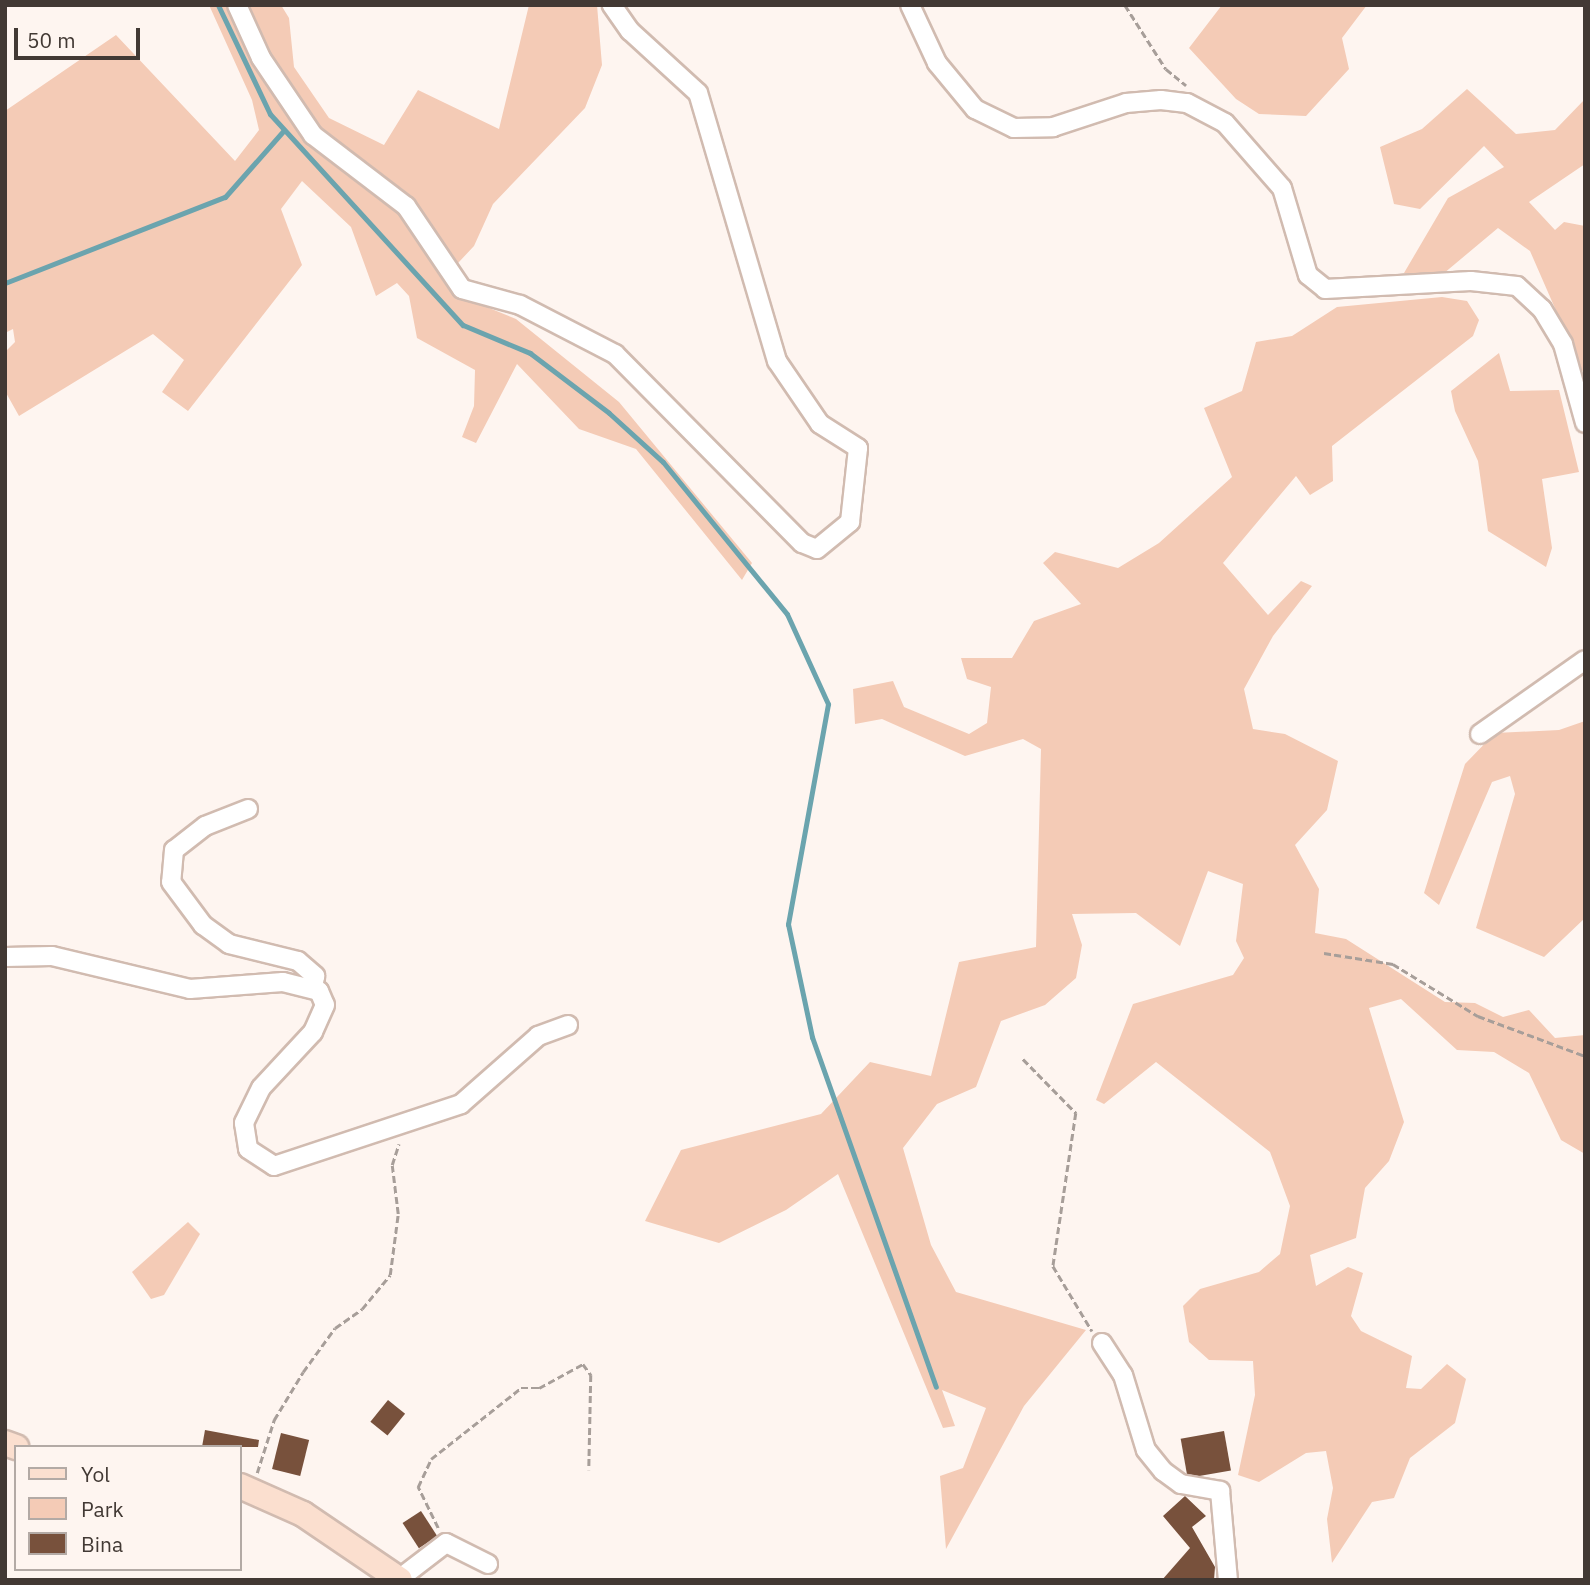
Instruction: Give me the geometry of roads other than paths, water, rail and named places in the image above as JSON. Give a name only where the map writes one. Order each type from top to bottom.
[{"type":"main road","points":[[246,1488],[303,1514],[400,1579]]},
{"type":"street","points":[[237,5],[261,58],[313,135],[406,206],[462,289],[520,305],[615,354],[802,543],[817,549],[850,522],[858,448],[820,424],[777,361],[698,93],[630,31],[612,5]]},
{"type":"street","points":[[910,5],[937,63],[975,109],[1014,128],[1053,127],[1126,103],[1161,100],[1188,103],[1210,115],[1265,162],[1282,188],[1308,275],[1325,289],[1471,281],[1517,286],[1542,309],[1563,344],[1585,423]]},
{"type":"street","points":[[1480,734],[1585,660]]},
{"type":"street","points":[[248,809],[205,826],[174,850],[171,882],[203,925],[229,944],[298,961],[315,976],[313,989]]},
{"type":"street","points":[[5,957],[52,956],[190,989],[283,982],[313,989],[325,1005],[313,1032],[261,1088],[244,1123],[248,1150],[274,1166],[461,1104],[538,1036],[568,1025]]},
{"type":"street","points":[[1102,1343],[1123,1375],[1146,1450],[1163,1471],[1181,1484],[1220,1491],[1228,1580]]},
{"type":"street","points":[[400,1579],[446,1543],[488,1564]]},
{"type":"waterway","points":[[218,5],[270,114],[463,325],[530,353],[609,413],[663,462],[787,614],[828,704],[788,924],[812,1037],[936,1387]]},
{"type":"waterway","points":[[5,283],[225,197],[284,130]]}]
